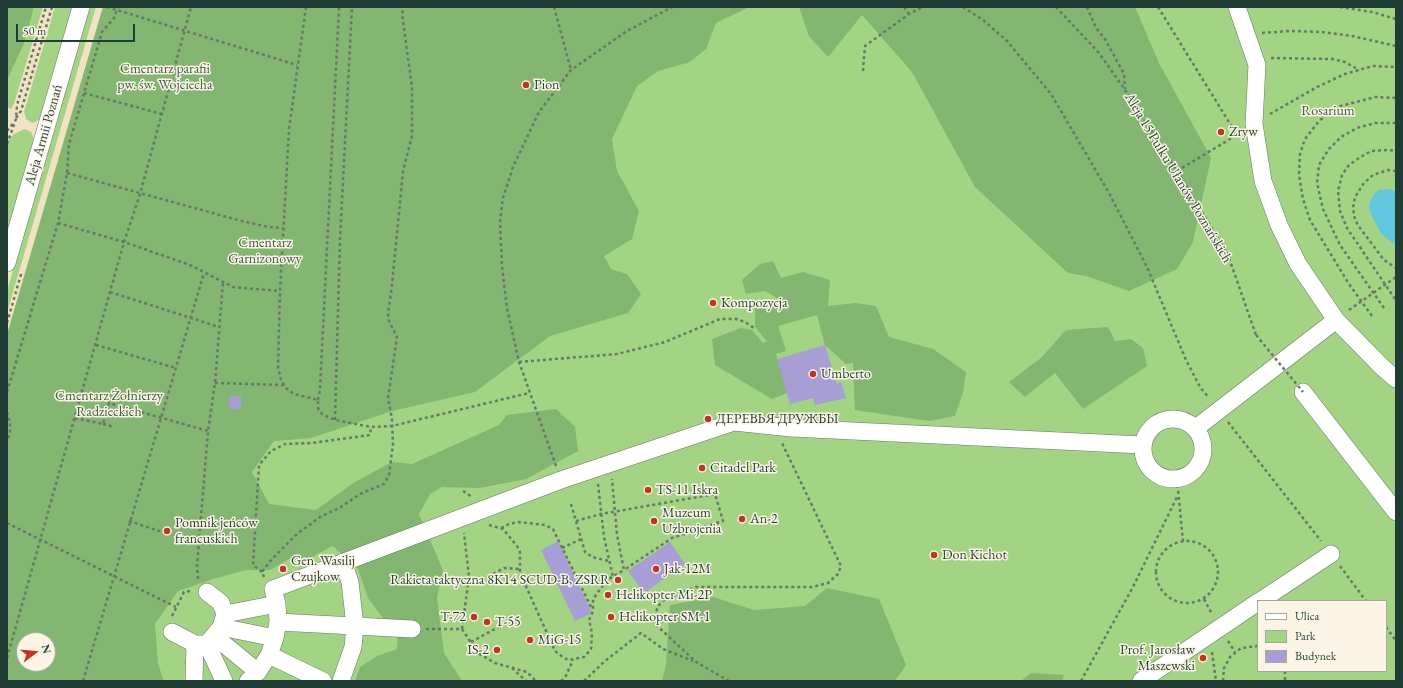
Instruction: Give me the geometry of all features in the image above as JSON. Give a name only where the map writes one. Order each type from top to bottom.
[{"type":"street","name":"Aleja Armii Poznań","points":[[7,263],[81,7]]},
{"type":"street","points":[[1237,7],[1257,66],[1254,124],[1263,180],[1279,225],[1298,264],[1336,320],[1382,367],[1396,379]]},
{"type":"street","points":[[1196,428],[1336,320]]},
{"type":"street","points":[[1303,392],[1396,512]]},
{"type":"street","points":[[1164,419],[1181,419],[1196,428],[1203,443],[1202,460],[1192,473],[1177,487],[1159,476],[1146,463],[1142,445],[1149,429],[1164,419]]},
{"type":"street","points":[[212,633],[275,596],[343,562],[561,480],[612,465],[734,422],[774,426],[1142,445]]},
{"type":"street","points":[[1262,600],[1331,554]]},
{"type":"street","points":[[341,681],[352,647],[355,626],[350,582],[343,562]]},
{"type":"street","points":[[194,681],[212,633],[221,603],[200,588]]},
{"type":"street","points":[[212,633],[253,676],[269,655],[277,630],[275,596]]},
{"type":"street","points":[[1140,681],[1257,603]]},
{"type":"street","points":[[172,625],[212,633],[355,626],[412,629]]},
{"type":"street","points":[[212,633],[224,681]]},
{"type":"street","points":[[269,655],[322,681]]},
{"type":"path","points":[[7,144],[16,118],[17,105],[46,7]]},
{"type":"path","points":[[7,131],[21,111],[52,7]]},
{"type":"path","points":[[108,7],[297,65]]},
{"type":"path","points":[[7,658],[124,242],[140,194],[191,7]]},
{"type":"path","points":[[306,7],[289,129],[280,291],[278,367],[281,380],[284,385],[294,394],[318,400]]},
{"type":"path","points":[[339,7],[318,408],[322,414],[335,420],[371,427],[392,426],[529,393]]},
{"type":"path","points":[[335,420],[340,239],[352,7]]},
{"type":"path","points":[[262,572],[271,560],[297,534],[320,517],[341,507],[360,494],[384,484],[389,475],[392,462],[392,426],[388,398],[397,337],[389,321],[388,314],[403,171],[412,136],[412,86],[402,14],[404,7]]},
{"type":"path","points":[[554,7],[571,70]]},
{"type":"path","points":[[561,480],[519,362],[508,308],[502,267],[500,222],[503,198],[512,167],[538,112],[571,70],[627,31],[672,7]]},
{"type":"path","points":[[904,7],[909,14]]},
{"type":"path","points":[[863,70],[865,46],[909,14],[923,7]]},
{"type":"path","points":[[963,7],[983,20],[1008,41],[1050,94],[1109,193],[1147,267],[1186,360],[1200,387],[1365,600]]},
{"type":"path","name":"Aleja 15 Pułku Ułanów Poznańskich","points":[[1056,7],[1098,53],[1125,90],[1177,171],[1228,256],[1256,334],[1303,392]]},
{"type":"path","points":[[1087,7],[1096,28],[1105,39],[1124,74],[1125,90]]},
{"type":"path","points":[[1158,7],[1237,135]]},
{"type":"path","points":[[1340,7],[1372,12],[1396,19]]},
{"type":"path","points":[[7,392],[58,223],[69,144],[102,32],[114,18],[117,9]]},
{"type":"path","points":[[1246,35],[1290,31],[1322,32],[1352,36],[1396,46]]},
{"type":"path","points":[[1255,60],[1273,57],[1332,59],[1345,62],[1359,70]]},
{"type":"path","points":[[1177,171],[1317,87],[1345,74],[1373,66],[1396,67]]},
{"type":"path","points":[[84,93],[162,114]]},
{"type":"path","points":[[1372,316],[1349,284],[1310,220],[1303,200],[1299,175],[1300,154],[1305,139],[1319,121],[1337,107],[1375,97],[1396,98]]},
{"type":"path","points":[[1384,308],[1340,245],[1323,209],[1316,183],[1319,165],[1328,150],[1340,137],[1357,128],[1375,123],[1396,124]]},
{"type":"path","points":[[1395,299],[1384,285],[1347,228],[1340,211],[1338,191],[1342,175],[1349,165],[1359,158],[1371,151],[1396,151]]},
{"type":"path","points":[[1396,171],[1388,170],[1373,175],[1355,197],[1353,208],[1355,220],[1360,228],[1384,260],[1396,268]]},
{"type":"path","points":[[66,173],[238,220],[268,227],[283,228]]},
{"type":"path","points":[[58,223],[124,242],[190,265],[233,287],[280,291]]},
{"type":"path","points":[[83,681],[160,417],[204,273]]},
{"type":"path","points":[[1352,308],[1396,277]]},
{"type":"path","points":[[172,625],[176,607],[184,592],[200,588],[198,566],[208,431],[215,383],[223,282]]},
{"type":"path","points":[[110,292],[219,327]]},
{"type":"path","points":[[519,362],[622,353],[665,342],[720,320],[736,319],[745,322],[754,328]]},
{"type":"path","points":[[96,345],[176,368]]},
{"type":"path","points":[[215,383],[284,385]]},
{"type":"path","points":[[103,424],[109,403],[208,431]]},
{"type":"path","points":[[7,412],[10,422],[10,434],[7,441]]},
{"type":"path","points":[[75,418],[114,427]]},
{"type":"path","points":[[696,662],[653,622],[658,606],[665,599],[696,587],[812,588],[828,583],[838,574],[841,566],[774,426]]},
{"type":"path","points":[[275,596],[262,572],[253,564],[259,465],[271,451],[285,444],[312,443],[370,435],[371,427]]},
{"type":"path","points":[[612,465],[614,511],[624,570]]},
{"type":"path","points":[[597,481],[601,514],[613,577]]},
{"type":"path","points":[[1177,487],[1183,541]]},
{"type":"path","points":[[1081,681],[1133,587],[1177,487]]},
{"type":"path","points":[[490,525],[507,533],[517,546],[520,552],[520,574],[555,650],[564,658],[573,660],[584,657],[591,649],[592,633],[589,620],[593,611],[593,599],[607,580],[672,538],[723,521],[714,494],[614,511],[576,521]]},
{"type":"path","points":[[571,504],[585,552],[592,557],[609,561]]},
{"type":"path","points":[[460,519],[464,531],[469,577],[462,629],[478,654],[495,663],[527,672],[536,681]]},
{"type":"path","points":[[130,521],[162,532]]},
{"type":"path","points":[[501,529],[509,524],[519,522],[545,525],[553,528],[593,611]]},
{"type":"path","points":[[7,523],[176,607]]},
{"type":"path","points":[[562,548],[581,539]]},
{"type":"path","points":[[1183,541],[1200,543],[1213,554],[1218,570],[1215,586],[1204,599],[1189,604],[1173,601],[1161,590],[1156,575],[1158,559],[1168,547],[1183,541]]},
{"type":"path","points":[[488,576],[504,568],[520,569]]},
{"type":"path","points":[[470,642],[504,624]]},
{"type":"path","points":[[1387,628],[1396,641]]},
{"type":"path","points":[[440,630],[462,629]]},
{"type":"path","points":[[584,681],[605,661],[641,633],[663,649],[696,662],[729,681]]},
{"type":"path","points":[[1209,635],[1216,681]]},
{"type":"path","points":[[1223,681],[1224,668],[1230,657],[1242,648],[1257,646]]},
{"type":"path","points":[[561,681],[565,678],[573,660]]},
{"type":"path","points":[[511,668],[526,681]]},
{"type":"green space","points":[[7,7],[43,7],[14,104],[11,109],[7,107]]},
{"type":"green space","points":[[7,7],[34,7],[24,43],[7,80]]},
{"type":"green space","points":[[55,7],[72,7],[39,120],[32,123],[26,119],[24,112]]},
{"type":"green space","points":[[90,7],[96,7],[7,313],[7,291]]},
{"type":"green space","name":"Citadel Park","points":[[103,7],[1396,7],[1396,681],[7,681],[7,334]]},
{"type":"green space","points":[[103,7],[749,7],[716,23],[706,49],[690,62],[658,71],[637,86],[612,139],[617,171],[639,211],[632,239],[604,256],[611,269],[627,274],[641,294],[628,313],[550,336],[475,392],[392,411],[311,438],[274,441],[252,472],[269,504],[316,510],[355,482],[392,462],[412,464],[499,425],[507,415],[556,409],[575,427],[578,451],[526,479],[480,488],[442,487],[430,494],[419,514],[443,570],[437,598],[444,653],[462,681],[355,681],[360,667],[377,656],[397,649],[398,638],[368,598],[358,569],[333,546],[304,561],[289,559],[270,570],[246,570],[178,591],[155,624],[158,664],[164,681],[7,681],[7,335]]},
{"type":"green space","points":[[799,7],[1135,7],[1159,63],[1211,158],[1193,242],[1177,269],[1129,291],[1086,276],[1068,273],[975,187],[912,72],[862,15],[828,57],[809,36]]},
{"type":"green space","points":[[25,129],[31,132],[34,139],[7,232],[7,141],[14,134]]},
{"type":"green space","points":[[773,261],[781,278],[803,272],[830,280],[828,306],[856,303],[876,306],[889,337],[933,349],[966,372],[963,392],[955,416],[929,421],[855,410],[853,363],[846,364],[825,345],[817,315],[778,326],[786,351],[776,354],[787,393],[772,399],[715,365],[712,339],[741,328],[752,330],[763,343],[767,341],[755,327],[755,308],[773,302],[782,301],[765,291],[746,294],[742,280],[760,264]]},
{"type":"green space","points":[[1108,327],[1115,341],[1131,339],[1143,348],[1147,366],[1083,409],[1055,373],[1025,397],[1009,382],[1041,358],[1066,330]]},
{"type":"green space","points":[[827,588],[879,599],[906,665],[895,681],[662,681],[666,664],[670,605],[713,597],[754,610],[805,606]]},
{"type":"green space","points":[[1031,673],[1064,675],[1062,681],[1021,681]]},
{"type":"water","points":[[1387,189],[1396,191],[1396,245],[1381,234],[1370,212],[1369,205],[1374,194],[1379,190]]},
{"type":"building","name":"Umberto","points":[[825,345],[837,384],[841,382],[846,398],[815,405],[813,398],[790,404],[777,359]]},
{"type":"building","points":[[229,396],[241,396],[241,409],[229,409]]},
{"type":"building","points":[[558,541],[592,613],[575,621],[541,550]]},
{"type":"building","points":[[670,542],[685,564],[644,593],[628,571]]},
{"type":"place","name":"Pion","points":[[526,85]]},
{"type":"place","name":"Zryw","points":[[1221,132]]},
{"type":"place","name":"Kompozycja","points":[[713,303]]},
{"type":"place","name":"Umberto","points":[[813,374]]},
{"type":"place","name":"ДЕРЕВЬЯ ДРУЖБЫ","points":[[708,419]]},
{"type":"place","name":"Citadel Park","points":[[702,468]]},
{"type":"place","name":"TS-11 Iskra","points":[[648,490]]},
{"type":"place","name":"An-2","points":[[742,519]]},
{"type":"place","name":"Muzeum Uzbrojenia","points":[[654,521]]},
{"type":"place","name":"Pomnik jeńców francuskich","points":[[167,531]]},
{"type":"place","name":"Don Kichot","points":[[934,555]]},
{"type":"place","name":"Gen. Wasilij Czujkow","points":[[283,569]]},
{"type":"place","name":"Jak-12M","points":[[656,569]]},
{"type":"place","name":"Rakieta taktyczna 8K14 SCUD-B, ZSRR","points":[[618,580]]},
{"type":"place","name":"Helikopter Mi-2P","points":[[608,595]]},
{"type":"place","name":"T-72","points":[[474,617]]},
{"type":"place","name":"Helikopter SM-1","points":[[611,617]]},
{"type":"place","name":"T-55","points":[[487,622]]},
{"type":"place","name":"MiG-15","points":[[530,640]]},
{"type":"place","name":"IS-2","points":[[497,650]]},
{"type":"place","name":"Prof. Jarosław Maszewski","points":[[1203,658]]},
{"type":"park label","name":"Cmentarz parafii pw. św. Wojciecha","points":[[165,78]]},
{"type":"park label","name":"Rosarium","points":[[1328,111]]},
{"type":"park label","name":"Cmentarz Garnizonowy","points":[[265,252]]},
{"type":"park label","name":"Cmentarz Żołnierzy Radzieckich","points":[[109,404]]}]
